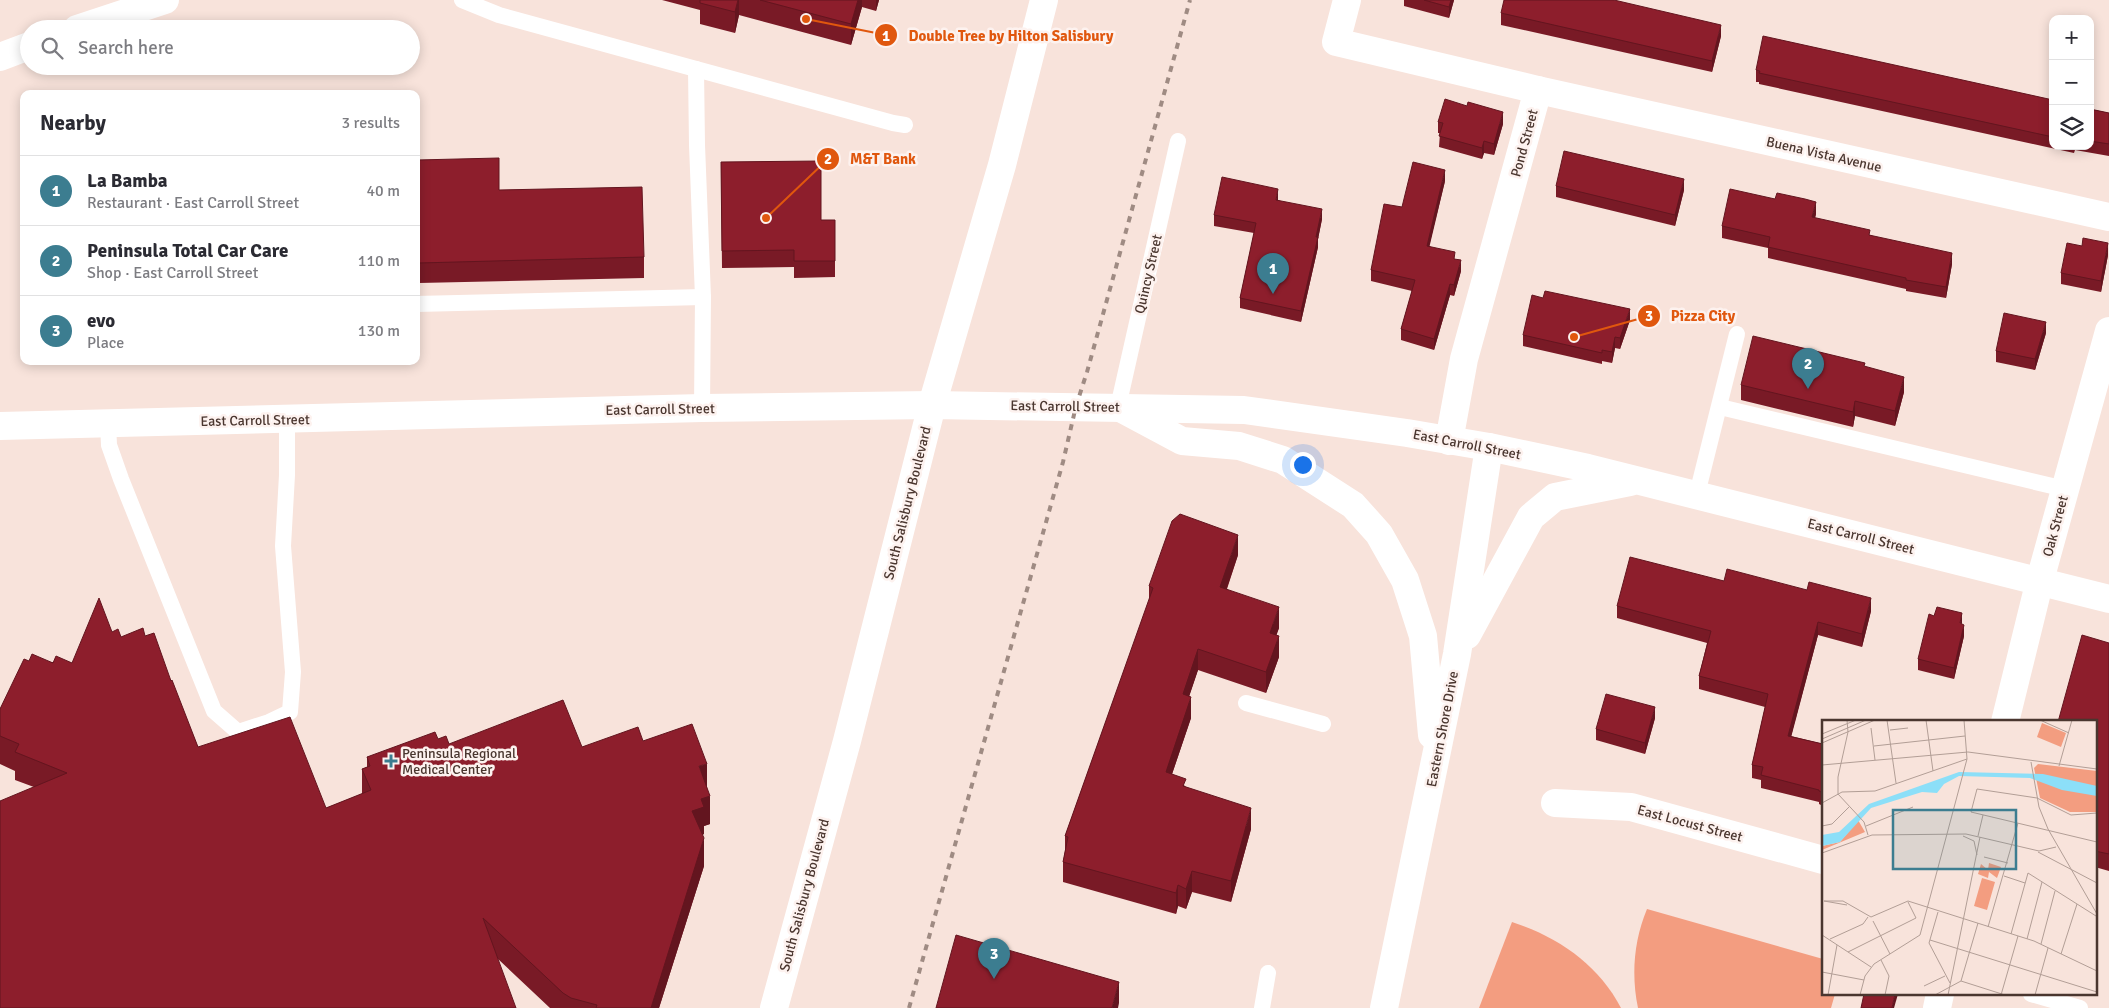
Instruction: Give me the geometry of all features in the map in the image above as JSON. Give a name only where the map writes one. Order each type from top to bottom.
[{"type":"main road","points":[[104,20],[165,0]]},
{"type":"main road","name":"South Salisbury Boulevard","points":[[774,1008],[847,741],[932,405],[1002,165],[1044,0]]},
{"type":"main road","name":"Pond Street","points":[[1347,0],[1336,42],[1538,90],[1464,359],[1449,441]]},
{"type":"main road","points":[[0,57],[20,49]]},
{"type":"main road","name":"Buena Vista Avenue","points":[[1538,90],[2109,217]]},
{"type":"main road","name":"Oak Street","points":[[2005,720],[2040,580],[2109,330]]},
{"type":"main road","name":"East Carroll Street","points":[[0,426],[702,408],[932,405],[1244,410],[1349,423],[1489,447],[1697,494],[2109,598]]},
{"type":"main road","points":[[1118,407],[1182,441],[1238,446],[1283,460],[1353,505],[1380,534],[1405,580],[1422,636],[1434,765]]},
{"type":"main road","name":"Eastern Shore Drive","points":[[1384,1008],[1456,654],[1489,447]]},
{"type":"main road","points":[[1456,654],[1531,517],[1555,497],[1637,480]]},
{"type":"main road","name":"East Locust Street","points":[[1555,803],[1631,807],[1822,860]]},
{"type":"lane","points":[[462,0],[499,15],[905,125]]},
{"type":"lane","points":[[696,69],[703,297],[702,408]]},
{"type":"lane","name":"Quincy Street","points":[[1118,407],[1178,141]]},
{"type":"lane","points":[[420,304],[703,297]]},
{"type":"lane","points":[[1697,494],[1737,334]]},
{"type":"lane","points":[[1720,407],[2065,489]]},
{"type":"lane","points":[[108,424],[109,445],[121,479],[214,711],[238,732],[270,722],[290,712],[293,672],[283,546],[287,475],[287,420]]},
{"type":"lane","points":[[1246,703],[1322,724]]},
{"type":"lane","points":[[1262,1008],[1268,973]]},
{"type":"lane","points":[[2038,996],[2080,1008]]},
{"type":"shaded area","points":[[1647,909],[1822,959],[1822,996],[1834,996],[1831,1008],[1638,1008],[1634,970],[1639,933]]},
{"type":"shaded area","points":[[1512,922],[1561,944],[1589,965],[1612,992],[1621,1008],[1479,1008]]},
{"type":"building","points":[[700,0],[738,0],[735,12],[700,3]]},
{"type":"building","points":[[760,0],[858,0],[851,24]]},
{"type":"building","points":[[1424,0],[1451,0],[1449,7]]},
{"type":"building","points":[[1504,0],[1614,0],[1721,25],[1712,61],[1501,13]]},
{"type":"building","points":[[1763,36],[2049,99],[2049,136],[1759,73],[1760,71],[1756,70]]},
{"type":"building","points":[[1445,99],[1467,106],[1468,102],[1503,112],[1494,144],[1484,141],[1482,148],[1439,136],[1443,123],[1438,122]]},
{"type":"building","points":[[2094,110],[2109,113],[2109,144],[2094,142]]},
{"type":"building","points":[[1564,151],[1684,179],[1675,215],[1556,186]]},
{"type":"building","points":[[499,158],[499,190],[642,187],[644,257],[420,263],[420,160]]},
{"type":"building","points":[[821,161],[821,220],[835,220],[835,261],[794,261],[794,250],[722,251],[721,162]]},
{"type":"building","points":[[1413,162],[1445,170],[1427,246],[1455,252],[1454,259],[1461,260],[1454,285],[1450,284],[1434,339],[1401,329],[1415,280],[1371,270],[1384,204],[1402,207]]},
{"type":"building","points":[[1222,177],[1278,189],[1276,200],[1322,209],[1316,237],[1318,237],[1301,311],[1240,298],[1256,223],[1214,215]]},
{"type":"building","points":[[1730,189],[1775,199],[1777,193],[1816,202],[1812,217],[1870,230],[1869,235],[1952,253],[1946,287],[1906,280],[1906,278],[1768,247],[1770,237],[1722,226]]},
{"type":"building","points":[[2083,238],[2108,243],[2101,281],[2061,273],[2067,243],[2082,246]]},
{"type":"building","points":[[1545,291],[1630,309],[1620,338],[1615,337],[1612,352],[1602,350],[1602,353],[1523,335],[1532,295],[1543,298]]},
{"type":"building","points":[[2004,313],[2046,322],[2035,359],[1996,351]]},
{"type":"building","points":[[1753,336],[1865,363],[1864,366],[1904,377],[1895,411],[1855,401],[1853,412],[1741,385]]},
{"type":"building","points":[[1180,514],[1238,535],[1220,587],[1279,607],[1270,633],[1279,636],[1266,672],[1198,649],[1183,694],[1191,697],[1166,772],[1186,779],[1183,786],[1251,808],[1231,881],[1192,871],[1186,889],[1178,885],[1176,893],[1063,862],[1068,837],[1065,836],[1153,588],[1149,586],[1172,521]]},
{"type":"building","points":[[1630,557],[1724,581],[1727,569],[1807,590],[1809,582],[1871,598],[1862,634],[1818,622],[1788,736],[1822,744],[1822,792],[1819,790],[1761,775],[1763,767],[1752,765],[1768,694],[1699,676],[1711,631],[1617,606]]},
{"type":"building","points":[[99,598],[112,632],[118,629],[121,637],[143,628],[145,636],[154,633],[198,747],[290,717],[326,808],[371,790],[362,769],[370,766],[367,757],[435,732],[438,739],[446,736],[449,744],[563,700],[582,747],[638,727],[643,741],[692,724],[707,764],[699,766],[710,796],[701,799],[704,807],[692,811],[704,838],[651,1008],[596,1008],[597,1005],[571,998],[563,993],[483,918],[516,1008],[0,1008],[0,801],[67,773],[15,752],[19,744],[0,736],[0,709],[24,659],[29,661],[32,654],[53,663],[56,656],[72,663]]},
{"type":"building","points":[[1937,607],[1962,613],[1960,623],[1964,625],[1954,668],[1918,659],[1929,614],[1934,616]]},
{"type":"building","points":[[2082,635],[2109,643],[2109,854],[2096,851],[2096,720],[2059,720]]},
{"type":"building","points":[[1606,694],[1655,707],[1645,743],[1596,729]]},
{"type":"building","points":[[956,935],[1119,982],[1112,1008],[936,1008]]},
{"type":"building","points":[[1864,996],[1895,996],[1892,1008],[1861,1008]]},
{"type":"railway","points":[[909,1008],[1063,462],[1076,406],[1190,0]]},
{"type":"place","name":"Double Tree by Hilton Salisbury","points":[[806,19]]},
{"type":"place","name":"M&T Bank","points":[[766,218]]},
{"type":"place","name":"La Bamba","points":[[1273,294]]},
{"type":"place","name":"Pizza City","points":[[1574,337]]},
{"type":"place","name":"Peninsula Total Car Care","points":[[1808,389]]},
{"type":"place","name":"Peninsula Regional Medical Center","points":[[391,761]]},
{"type":"place","name":"evo","points":[[994,979]]}]
